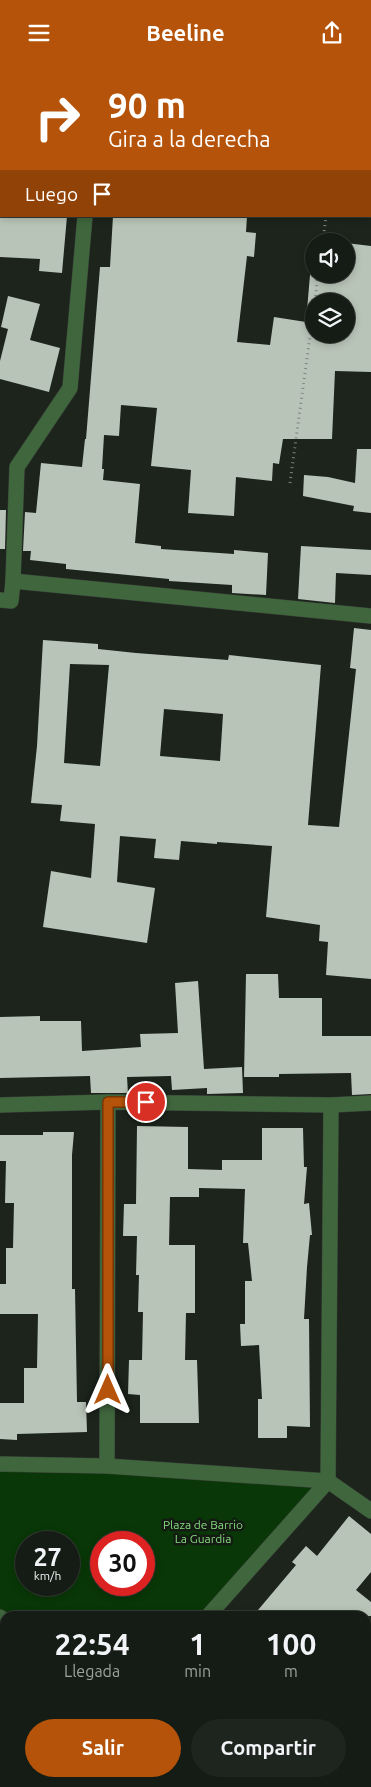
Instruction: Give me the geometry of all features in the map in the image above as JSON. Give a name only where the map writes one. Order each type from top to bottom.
[{"type":"street","points":[[0,600],[11,601],[17,467],[70,389],[85,217]]},
{"type":"street","points":[[13,581],[371,616]]},
{"type":"street","points":[[107,1467],[108,1102]]},
{"type":"street","points":[[0,1105],[108,1102],[331,1105],[371,1103]]},
{"type":"street","points":[[212,1611],[328,1481],[331,1105]]},
{"type":"street","points":[[0,1464],[107,1467],[328,1481],[371,1511]]},
{"type":"path","points":[[324,233],[326,217]]},
{"type":"path","points":[[290,483],[309,343]]},
{"type":"green space","name":"Plaza de Barrio La Guardia","points":[[0,1464],[328,1481],[212,1611],[0,1611]]},
{"type":"building","points":[[0,217],[67,217],[62,273],[39,271],[40,259],[0,257]]},
{"type":"building","points":[[113,217],[247,217],[246,232],[256,233],[254,257],[247,256],[237,342],[270,345],[274,317],[305,322],[305,343],[355,343],[355,293],[308,293],[309,283],[355,283],[355,244],[371,246],[371,372],[335,371],[332,439],[283,439],[279,464],[273,463],[272,481],[236,477],[234,516],[188,513],[191,470],[151,466],[157,408],[121,405],[119,436],[104,435],[103,480],[140,484],[135,543],[161,546],[161,549],[234,554],[234,550],[268,553],[266,595],[232,593],[232,585],[169,581],[169,579],[66,569],[66,564],[30,560],[31,551],[23,551],[25,512],[36,513],[41,463],[82,467],[100,267],[110,267]]},
{"type":"building","points":[[8,296],[40,304],[30,340],[60,348],[49,392],[0,379],[0,361],[8,329],[1,327]]},
{"type":"building","points":[[357,449],[371,449],[371,513],[353,511],[354,506],[303,496],[304,475],[328,477],[355,483]]},
{"type":"building","points":[[0,510],[6,510],[5,549],[0,549]]},
{"type":"building","points":[[301,546],[371,550],[371,575],[336,573],[335,603],[298,599]]},
{"type":"building","points":[[354,628],[371,630],[371,979],[326,975],[328,942],[319,941],[320,925],[266,917],[272,846],[181,841],[179,860],[154,858],[156,839],[120,836],[117,882],[155,888],[147,943],[43,927],[51,871],[91,878],[95,824],[60,821],[62,805],[31,803],[37,746],[43,640],[98,644],[98,649],[136,653],[228,660],[229,655],[321,665],[308,825],[339,827],[356,669],[350,668]],"holes":[[[70,664],[109,665],[100,766],[64,763]],[[164,709],[223,714],[220,761],[160,756]]]},
{"type":"building","points":[[246,974],[278,974],[279,998],[322,998],[322,1036],[371,1036],[371,1094],[352,1095],[351,1073],[279,1074],[279,1077],[244,1077]]},
{"type":"building","points":[[198,981],[204,1069],[242,1067],[243,1093],[207,1094],[207,1088],[172,1090],[171,1076],[127,1077],[128,1093],[91,1093],[90,1076],[0,1078],[0,1017],[40,1016],[40,1021],[81,1021],[82,1051],[141,1047],[140,1034],[178,1033],[175,983]]},
{"type":"building","points":[[137,1126],[188,1127],[188,1169],[222,1170],[222,1160],[262,1160],[262,1128],[303,1128],[304,1167],[307,1167],[304,1204],[309,1203],[312,1235],[310,1235],[304,1319],[309,1319],[310,1427],[287,1426],[287,1438],[258,1438],[258,1399],[262,1399],[259,1345],[241,1346],[240,1324],[245,1324],[245,1281],[252,1281],[248,1243],[243,1243],[245,1189],[199,1188],[199,1197],[170,1197],[169,1245],[195,1245],[195,1313],[186,1313],[185,1360],[197,1360],[199,1423],[140,1423],[140,1395],[128,1394],[129,1360],[142,1360],[143,1312],[138,1312],[139,1275],[136,1275],[137,1236],[123,1236],[124,1204],[136,1204]]},
{"type":"building","points":[[43,1132],[74,1132],[72,1155],[72,1289],[75,1289],[77,1402],[86,1402],[87,1432],[17,1434],[17,1440],[0,1439],[0,1403],[24,1403],[24,1368],[37,1368],[38,1314],[0,1314],[0,1284],[6,1284],[6,1248],[13,1248],[14,1203],[5,1203],[6,1161],[0,1161],[0,1135],[43,1135]]},
{"type":"building","points":[[349,1516],[371,1534],[371,1572],[356,1590],[371,1602],[371,1611],[257,1611],[296,1565],[292,1562],[306,1546],[317,1556]]},
{"type":"route","points":[[108,1390],[108,1102],[146,1102]]}]
